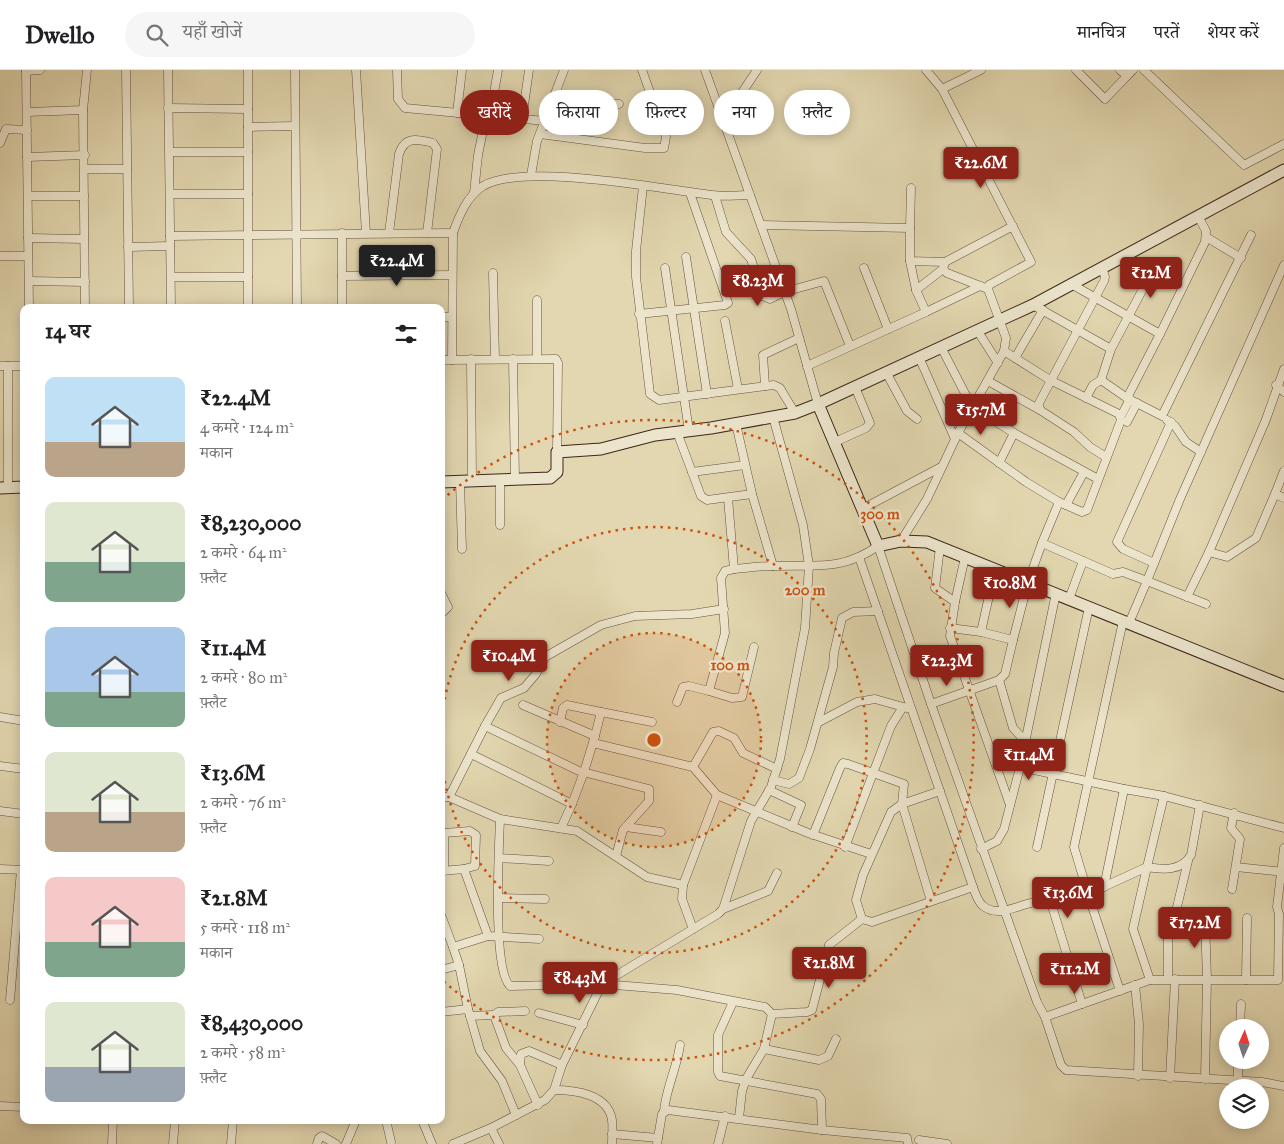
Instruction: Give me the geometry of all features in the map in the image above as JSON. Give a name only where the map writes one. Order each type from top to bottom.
[{"type":"street","points":[[29,304],[26,70],[40,70]]},
{"type":"street","points":[[85,304],[85,155],[83,110],[87,70]]},
{"type":"street","points":[[126,70],[129,304]]},
{"type":"street","points":[[168,70],[171,304]]},
{"type":"street","points":[[248,70],[248,304]]},
{"type":"street","points":[[295,70],[297,304]]},
{"type":"street","points":[[356,70],[366,233]]},
{"type":"street","points":[[397,70],[398,98],[402,106],[411,110],[460,113]]},
{"type":"street","points":[[456,113],[462,70]]},
{"type":"street","points":[[494,90],[498,70]]},
{"type":"street","points":[[526,90],[529,70]]},
{"type":"street","points":[[557,90],[564,70]]},
{"type":"street","points":[[548,135],[645,148],[664,148],[666,137],[642,70]]},
{"type":"street","points":[[705,70],[714,96]]},
{"type":"street","points":[[744,90],[757,70]]},
{"type":"street","points":[[807,366],[888,328],[984,288],[1031,262],[942,89],[926,70]]},
{"type":"street","points":[[942,89],[981,70]]},
{"type":"street","points":[[1076,70],[1105,99],[1133,70]]},
{"type":"street","points":[[1120,70],[1127,76]]},
{"type":"street","points":[[1144,70],[1244,166],[1284,144]]},
{"type":"street","points":[[168,108],[248,109]]},
{"type":"street","points":[[27,112],[83,110]]},
{"type":"street","points":[[248,127],[295,126]]},
{"type":"street","points":[[0,143],[6,129],[27,130]]},
{"type":"street","points":[[452,360],[453,233],[463,209],[474,192],[478,155],[483,135]]},
{"type":"street","points":[[531,175],[534,148],[540,135]]},
{"type":"street","points":[[728,135],[784,292],[818,404],[864,508],[875,548],[981,849],[1037,1002],[1045,1017],[1061,1065],[1066,1070],[1219,1080]]},
{"type":"street","points":[[389,233],[399,154],[404,143],[411,139],[433,143],[437,149],[427,233]]},
{"type":"street","points":[[170,152],[248,152]]},
{"type":"street","points":[[27,156],[85,155]]},
{"type":"street","points":[[84,169],[127,169]]},
{"type":"street","points":[[557,452],[602,450],[655,435],[736,424],[795,413],[999,320],[1038,308],[1071,284],[1284,170]]},
{"type":"street","points":[[474,192],[495,181],[531,175],[642,186],[715,196],[750,195]]},
{"type":"street","points":[[642,186],[635,264],[639,314],[650,394],[659,400],[738,389],[778,386],[795,413]]},
{"type":"street","points":[[911,188],[910,261],[916,290],[926,312]]},
{"type":"street","points":[[639,314],[695,309],[728,303],[690,193]]},
{"type":"street","points":[[170,194],[248,194]]},
{"type":"street","points":[[28,196],[84,196]]},
{"type":"street","points":[[715,196],[726,232],[751,259],[763,296],[770,299],[784,292],[824,281],[850,346]]},
{"type":"street","points":[[1198,216],[1206,237],[1241,258]]},
{"type":"street","points":[[761,225],[910,228]]},
{"type":"street","points":[[916,290],[944,265],[1013,226]]},
{"type":"street","points":[[342,233],[342,304]]},
{"type":"street","points":[[170,236],[453,233]]},
{"type":"street","points":[[1162,416],[1251,235]]},
{"type":"street","points":[[919,357],[956,436],[1063,503],[1085,512],[1106,458],[1160,334],[1206,237]]},
{"type":"street","points":[[28,238],[84,239]]},
{"type":"street","points":[[128,247],[170,246]]},
{"type":"street","points":[[0,256],[28,256]]},
{"type":"street","points":[[686,257],[707,394]]},
{"type":"street","points":[[910,261],[944,265]]},
{"type":"street","points":[[1120,991],[1074,847],[1088,781],[1126,622],[1147,581],[1201,452],[1284,264]]},
{"type":"street","points":[[901,541],[927,499],[956,436],[1004,352],[1006,338],[984,288],[947,273],[944,265]]},
{"type":"street","points":[[1040,410],[1039,403],[1050,380],[1105,277],[1102,267]]},
{"type":"street","points":[[665,268],[689,431]]},
{"type":"street","points":[[864,268],[888,328]]},
{"type":"street","points":[[1086,398],[1093,385],[1101,380],[1111,349],[1153,270]]},
{"type":"street","points":[[493,273],[495,359]]},
{"type":"street","points":[[342,276],[452,275]]},
{"type":"street","points":[[171,277],[248,277]]},
{"type":"street","points":[[28,281],[85,282]]},
{"type":"street","points":[[1071,284],[1160,334]]},
{"type":"street","points":[[537,300],[537,358]]},
{"type":"street","points":[[1038,308],[1111,349]]},
{"type":"street","points":[[1016,358],[1038,308]]},
{"type":"street","points":[[445,317],[452,317]]},
{"type":"street","points":[[725,321],[738,389]]},
{"type":"street","points":[[977,330],[998,363]]},
{"type":"street","points":[[765,386],[763,355],[799,338]]},
{"type":"street","points":[[941,347],[972,407],[1014,433],[1098,479]]},
{"type":"street","points":[[1004,352],[1050,380],[1124,419]]},
{"type":"street","points":[[445,360],[552,358],[558,363],[557,472],[554,476],[515,480],[445,482]]},
{"type":"street","points":[[471,359],[472,481]]},
{"type":"street","points":[[513,359],[515,480]]},
{"type":"street","points":[[20,366],[4,366],[4,488],[20,487]]},
{"type":"street","points":[[1187,597],[1209,552],[1265,422],[1276,385],[1284,369]]},
{"type":"street","points":[[886,372],[907,411],[917,419]]},
{"type":"street","points":[[1101,380],[1131,400],[1171,422],[1186,442],[1201,452]]},
{"type":"street","points":[[988,381],[1040,410],[1074,432],[1090,447],[1106,458]]},
{"type":"street","points":[[1276,385],[1284,392]]},
{"type":"street","points":[[835,442],[866,428],[870,423],[855,386]]},
{"type":"street","points":[[723,909],[751,821],[769,790],[777,769],[793,700],[805,628],[809,566],[803,524],[773,417]]},
{"type":"street","points":[[1154,563],[1122,549],[1117,542],[1171,422]]},
{"type":"street","points":[[736,424],[752,494],[773,566]]},
{"type":"street","points":[[677,432],[703,499],[728,498],[752,494]]},
{"type":"street","points":[[999,463],[1014,433]]},
{"type":"street","points":[[692,472],[745,465]]},
{"type":"street","points":[[864,508],[942,466]]},
{"type":"street","points":[[1209,552],[1228,558],[1256,538],[1284,471]]},
{"type":"street","points":[[931,704],[1000,680],[1005,674],[1028,582],[1042,544],[1063,503],[1084,472]]},
{"type":"street","points":[[500,480],[500,525]]},
{"type":"street","points":[[460,481],[462,549]]},
{"type":"street","points":[[1275,494],[1284,498]]},
{"type":"street","points":[[728,498],[734,569]]},
{"type":"street","points":[[709,691],[725,633],[722,574],[725,571],[773,566],[830,567],[861,556],[875,548],[901,541],[927,542],[1284,686]]},
{"type":"street","points":[[1042,544],[1113,574],[1123,572],[1206,604]]},
{"type":"street","points":[[940,547],[935,588],[955,602]]},
{"type":"street","points":[[861,556],[973,888],[982,905],[1004,911],[1038,901],[1046,902],[1052,906],[1082,1004]]},
{"type":"street","points":[[965,557],[950,636],[1010,804]]},
{"type":"street","points":[[1069,599],[1083,561]]},
{"type":"street","points":[[981,632],[995,569]]},
{"type":"street","points":[[981,849],[997,841],[1004,829],[1020,767],[1056,594]]},
{"type":"street","points":[[1037,847],[1089,607]]},
{"type":"street","points":[[684,885],[647,876],[577,831],[500,819],[445,797],[501,698],[524,688],[536,674],[545,656],[601,625],[635,616],[692,614],[724,609]]},
{"type":"street","points":[[773,780],[789,784],[797,782],[819,722],[842,618],[853,612],[878,610]]},
{"type":"street","points":[[950,628],[981,632],[1013,640]]},
{"type":"street","points":[[677,702],[682,687],[689,686],[732,698],[742,697],[754,647]]},
{"type":"street","points":[[1000,680],[1013,728],[1025,741]]},
{"type":"street","points":[[819,722],[857,702],[875,699],[912,709]]},
{"type":"street","points":[[523,704],[594,740],[693,767],[718,795],[755,813],[845,847],[871,854]]},
{"type":"street","points":[[560,722],[565,706],[652,722]]},
{"type":"street","points":[[845,847],[894,719],[903,707]]},
{"type":"street","points":[[561,828],[584,772],[601,712]]},
{"type":"street","points":[[0,717],[20,720]]},
{"type":"street","points":[[485,726],[584,772],[649,789],[648,801],[626,827],[616,856]]},
{"type":"street","points":[[693,767],[713,732],[719,731],[734,738],[743,752],[777,769]]},
{"type":"street","points":[[471,754],[572,804]]},
{"type":"street","points":[[813,835],[843,763],[904,784],[902,804],[931,902]]},
{"type":"street","points":[[0,766],[20,768]]},
{"type":"street","points":[[1020,767],[1200,804],[1284,828]]},
{"type":"street","points":[[1104,887],[1124,789]]},
{"type":"street","points":[[769,790],[801,805],[792,827]]},
{"type":"street","points":[[862,919],[856,900],[871,854],[891,812],[902,804],[940,791]]},
{"type":"street","points":[[693,929],[685,912],[682,899],[684,885],[718,795]]},
{"type":"street","points":[[1150,980],[1133,929],[1164,796]]},
{"type":"street","points":[[1170,1078],[1172,979],[1168,927],[1177,906],[1191,855],[1200,804]]},
{"type":"street","points":[[0,812],[20,814]]},
{"type":"street","points":[[1232,889],[1240,839],[1231,828],[1234,813]]},
{"type":"street","points":[[500,819],[498,936],[506,978],[510,986],[602,984],[677,990],[764,1008],[772,1014],[807,1012],[812,1010],[828,945],[862,919]]},
{"type":"street","points":[[626,827],[661,832]]},
{"type":"street","points":[[445,833],[470,831],[476,836],[476,866],[464,870],[445,871]]},
{"type":"street","points":[[1045,1017],[1150,980],[1278,980],[1279,914],[1277,907],[1284,848]]},
{"type":"street","points":[[499,858],[549,861]]},
{"type":"street","points":[[1088,894],[1146,867],[1169,869],[1188,861]]},
{"type":"street","points":[[1236,867],[1282,872]]},
{"type":"street","points":[[0,868],[20,870]]},
{"type":"street","points":[[464,870],[488,936]]},
{"type":"street","points":[[453,1144],[538,1105],[554,1090],[562,1065],[602,984],[723,909],[768,891],[777,873]]},
{"type":"street","points":[[862,919],[872,922],[973,888]]},
{"type":"street","points":[[499,898],[545,899]]},
{"type":"street","points":[[1246,980],[1247,918]]},
{"type":"street","points":[[10,1000],[20,919]]},
{"type":"street","points":[[1205,1079],[1206,919]]},
{"type":"street","points":[[445,926],[453,947],[480,1051],[502,1081],[516,1115]]},
{"type":"street","points":[[453,947],[488,936],[539,939]]},
{"type":"street","points":[[445,969],[458,965]]},
{"type":"street","points":[[1135,985],[1139,1024],[1138,1076]]},
{"type":"street","points":[[733,1002],[718,1035],[718,1072],[725,1078],[746,1079],[816,1094],[821,1099],[822,1130]]},
{"type":"street","points":[[1240,1004],[1240,1019]]},
{"type":"street","points":[[445,1012],[494,1015],[498,1012],[525,1011]]},
{"type":"street","points":[[539,1013],[583,1025]]},
{"type":"street","points":[[739,1118],[740,1100],[746,1079],[764,1049],[772,1014]]},
{"type":"street","points":[[494,1015],[506,1048],[520,1064],[538,1105]]},
{"type":"street","points":[[764,1049],[824,1060],[836,1039]]},
{"type":"street","points":[[612,1134],[657,1141],[667,1090],[677,1065],[680,1045]]},
{"type":"street","points":[[520,1064],[521,1054],[529,1052],[562,1065]]},
{"type":"street","points":[[1269,1084],[1284,1086]]},
{"type":"street","points":[[554,1090],[571,1090],[592,1095],[608,1108],[612,1119],[612,1144]]},
{"type":"street","points":[[0,1106],[20,1107]]},
{"type":"street","points":[[664,1110],[725,1116],[822,1130],[879,1135],[907,1141],[947,1144]]},
{"type":"street","points":[[718,1144],[725,1116]]},
{"type":"street","points":[[112,1144],[113,1124]]},
{"type":"street","points":[[173,1144],[175,1124]]},
{"type":"street","points":[[231,1144],[233,1124]]},
{"type":"street","points":[[346,1144],[354,1124]]},
{"type":"street","points":[[387,1124],[391,1142]]},
{"type":"street","points":[[424,1124],[432,1144]]},
{"type":"street","points":[[491,1128],[499,1144]]},
{"type":"street","points":[[878,1144],[879,1135]]},
{"type":"street","points":[[317,1144],[322,1136],[336,1144]]}]
